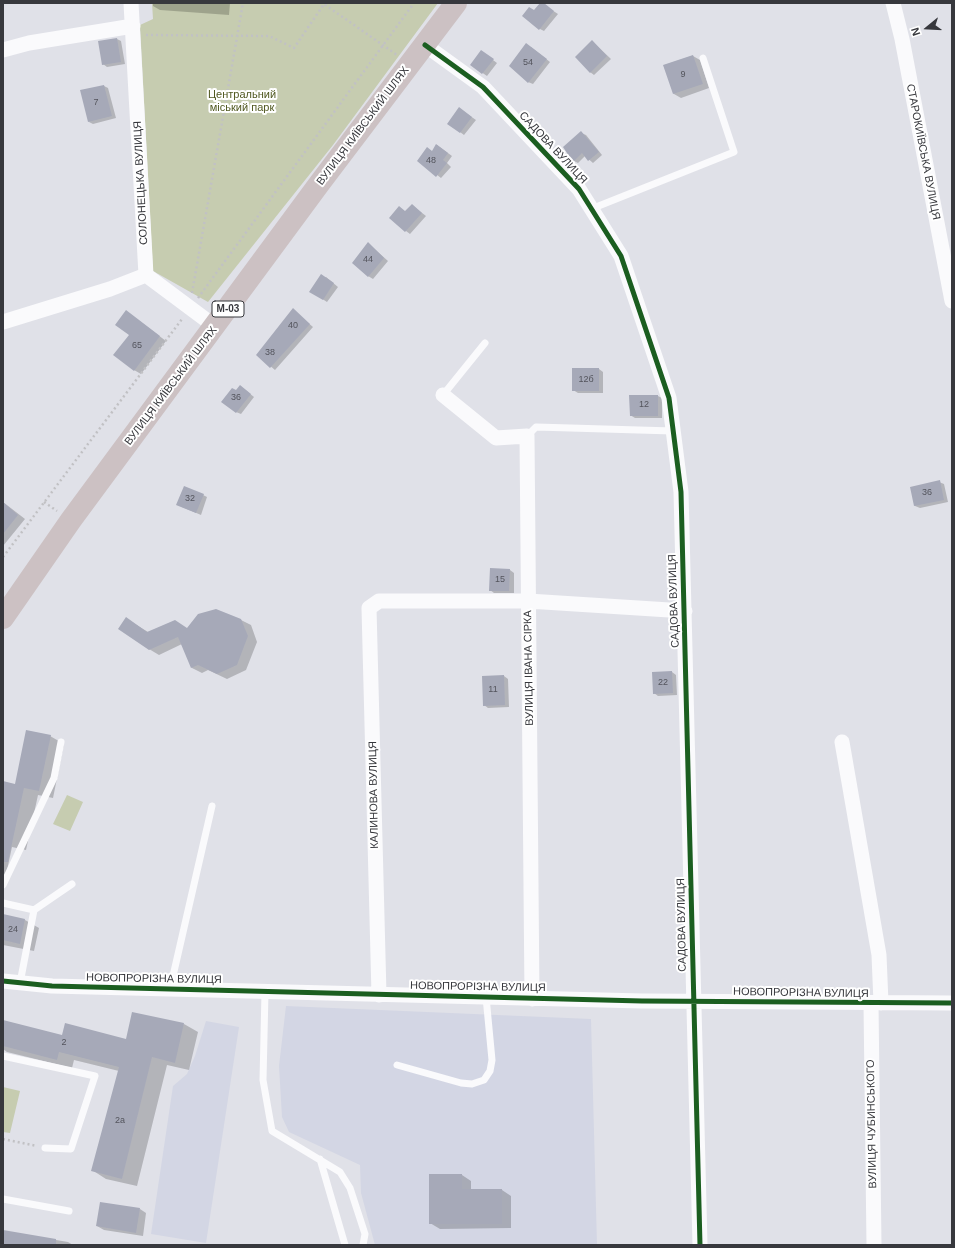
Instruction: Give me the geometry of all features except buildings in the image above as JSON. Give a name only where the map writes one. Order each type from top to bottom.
[{"type":"highway","name":"ВУЛИЦЯ КИЇВСЬКИЙ ШЛЯХ","points":[[3,618],[71,520],[212,332],[319,184],[456,3]]},
{"type":"street","name":"СОЛОНЕЦЬКА ВУЛИЦЯ","points":[[132,3],[146,275]]},
{"type":"street","name":"СТАРОКИЇВСЬКА ВУЛИЦЯ","points":[[893,3],[902,39],[944,245],[952,302]]},
{"type":"street","points":[[3,50],[29,43],[133,31]]},
{"type":"street","name":"САДОВА ВУЛИЦЯ","points":[[425,45],[483,87],[579,190],[621,256],[669,398],[681,492],[700,1245]]},
{"type":"street","points":[[3,322],[110,289],[146,275],[189,309],[209,322],[212,332]]},
{"type":"street","points":[[443,396],[496,438],[527,436]]},
{"type":"street","name":"ВУЛИЦЯ ІВАНА СІРКА","points":[[527,436],[532,999]]},
{"type":"street","name":"КАЛИНОВА ВУЛИЦЯ","points":[[379,995],[369,608],[379,601],[528,602]]},
{"type":"street","points":[[528,602],[685,611]]},
{"type":"street","name":"НОВОПРОРІЗНА ВУЛИЦЯ","points":[[842,742],[879,955],[876,1004]]},
{"type":"street","name":"НОВОПРОРІЗНА ВУЛИЦЯ","points":[[3,981],[52,986],[532,999],[876,1004],[952,1003]]},
{"type":"street","name":"ВУЛИЦЯ ЧУБИНСЬКОГО","points":[[874,1245],[876,1004]]},
{"type":"lane","points":[[591,209],[734,152],[703,58]]},
{"type":"lane","points":[[443,396],[485,343]]},
{"type":"lane","points":[[527,436],[536,427],[673,431]]},
{"type":"lane","points":[[3,885],[54,778],[60,742]]},
{"type":"lane","points":[[170,989],[212,806]]},
{"type":"lane","points":[[20,983],[34,910],[72,884]]},
{"type":"lane","points":[[3,903],[34,910]]},
{"type":"lane","points":[[265,992],[263,1080],[272,1131],[340,1172],[350,1188],[365,1234],[363,1245]]},
{"type":"lane","points":[[397,1065],[461,1083],[472,1084],[484,1080],[490,1071],[492,1060],[486,997]]},
{"type":"lane","points":[[3,1056],[95,1076],[71,1149],[45,1148]]},
{"type":"lane","points":[[320,1159],[345,1245]]},
{"type":"lane","points":[[3,1199],[69,1211]]},
{"type":"path","points":[[189,309],[236,34],[243,3]]},
{"type":"path","points":[[3,558],[189,309],[414,3]]},
{"type":"path","points":[[133,31],[269,36],[294,48],[324,4],[410,65]]},
{"type":"path","points":[[3,1139],[45,1148]]},
{"type":"shaded area","points":[[286,1006],[591,1019],[597,1245],[375,1245],[361,1193],[360,1165],[289,1132],[282,1117],[279,1066]]},
{"type":"shaded area","points":[[206,1021],[239,1027],[206,1243],[151,1234],[173,1086],[187,1074],[195,1056]]},
{"type":"green space","name":"Центральний міський парк","points":[[152,3],[438,3],[333,145],[208,302],[153,271],[140,25],[153,19]]},
{"type":"green space","points":[[67,795],[83,802],[70,831],[53,824]]},
{"type":"green space","points":[[3,1087],[20,1091],[10,1133],[3,1132]]},
{"type":"cycle path","points":[[425,45],[483,87],[579,189],[621,256],[669,398],[681,492],[700,1245]]},
{"type":"cycle path","points":[[3,981],[52,986],[642,1001],[952,1003]]}]
